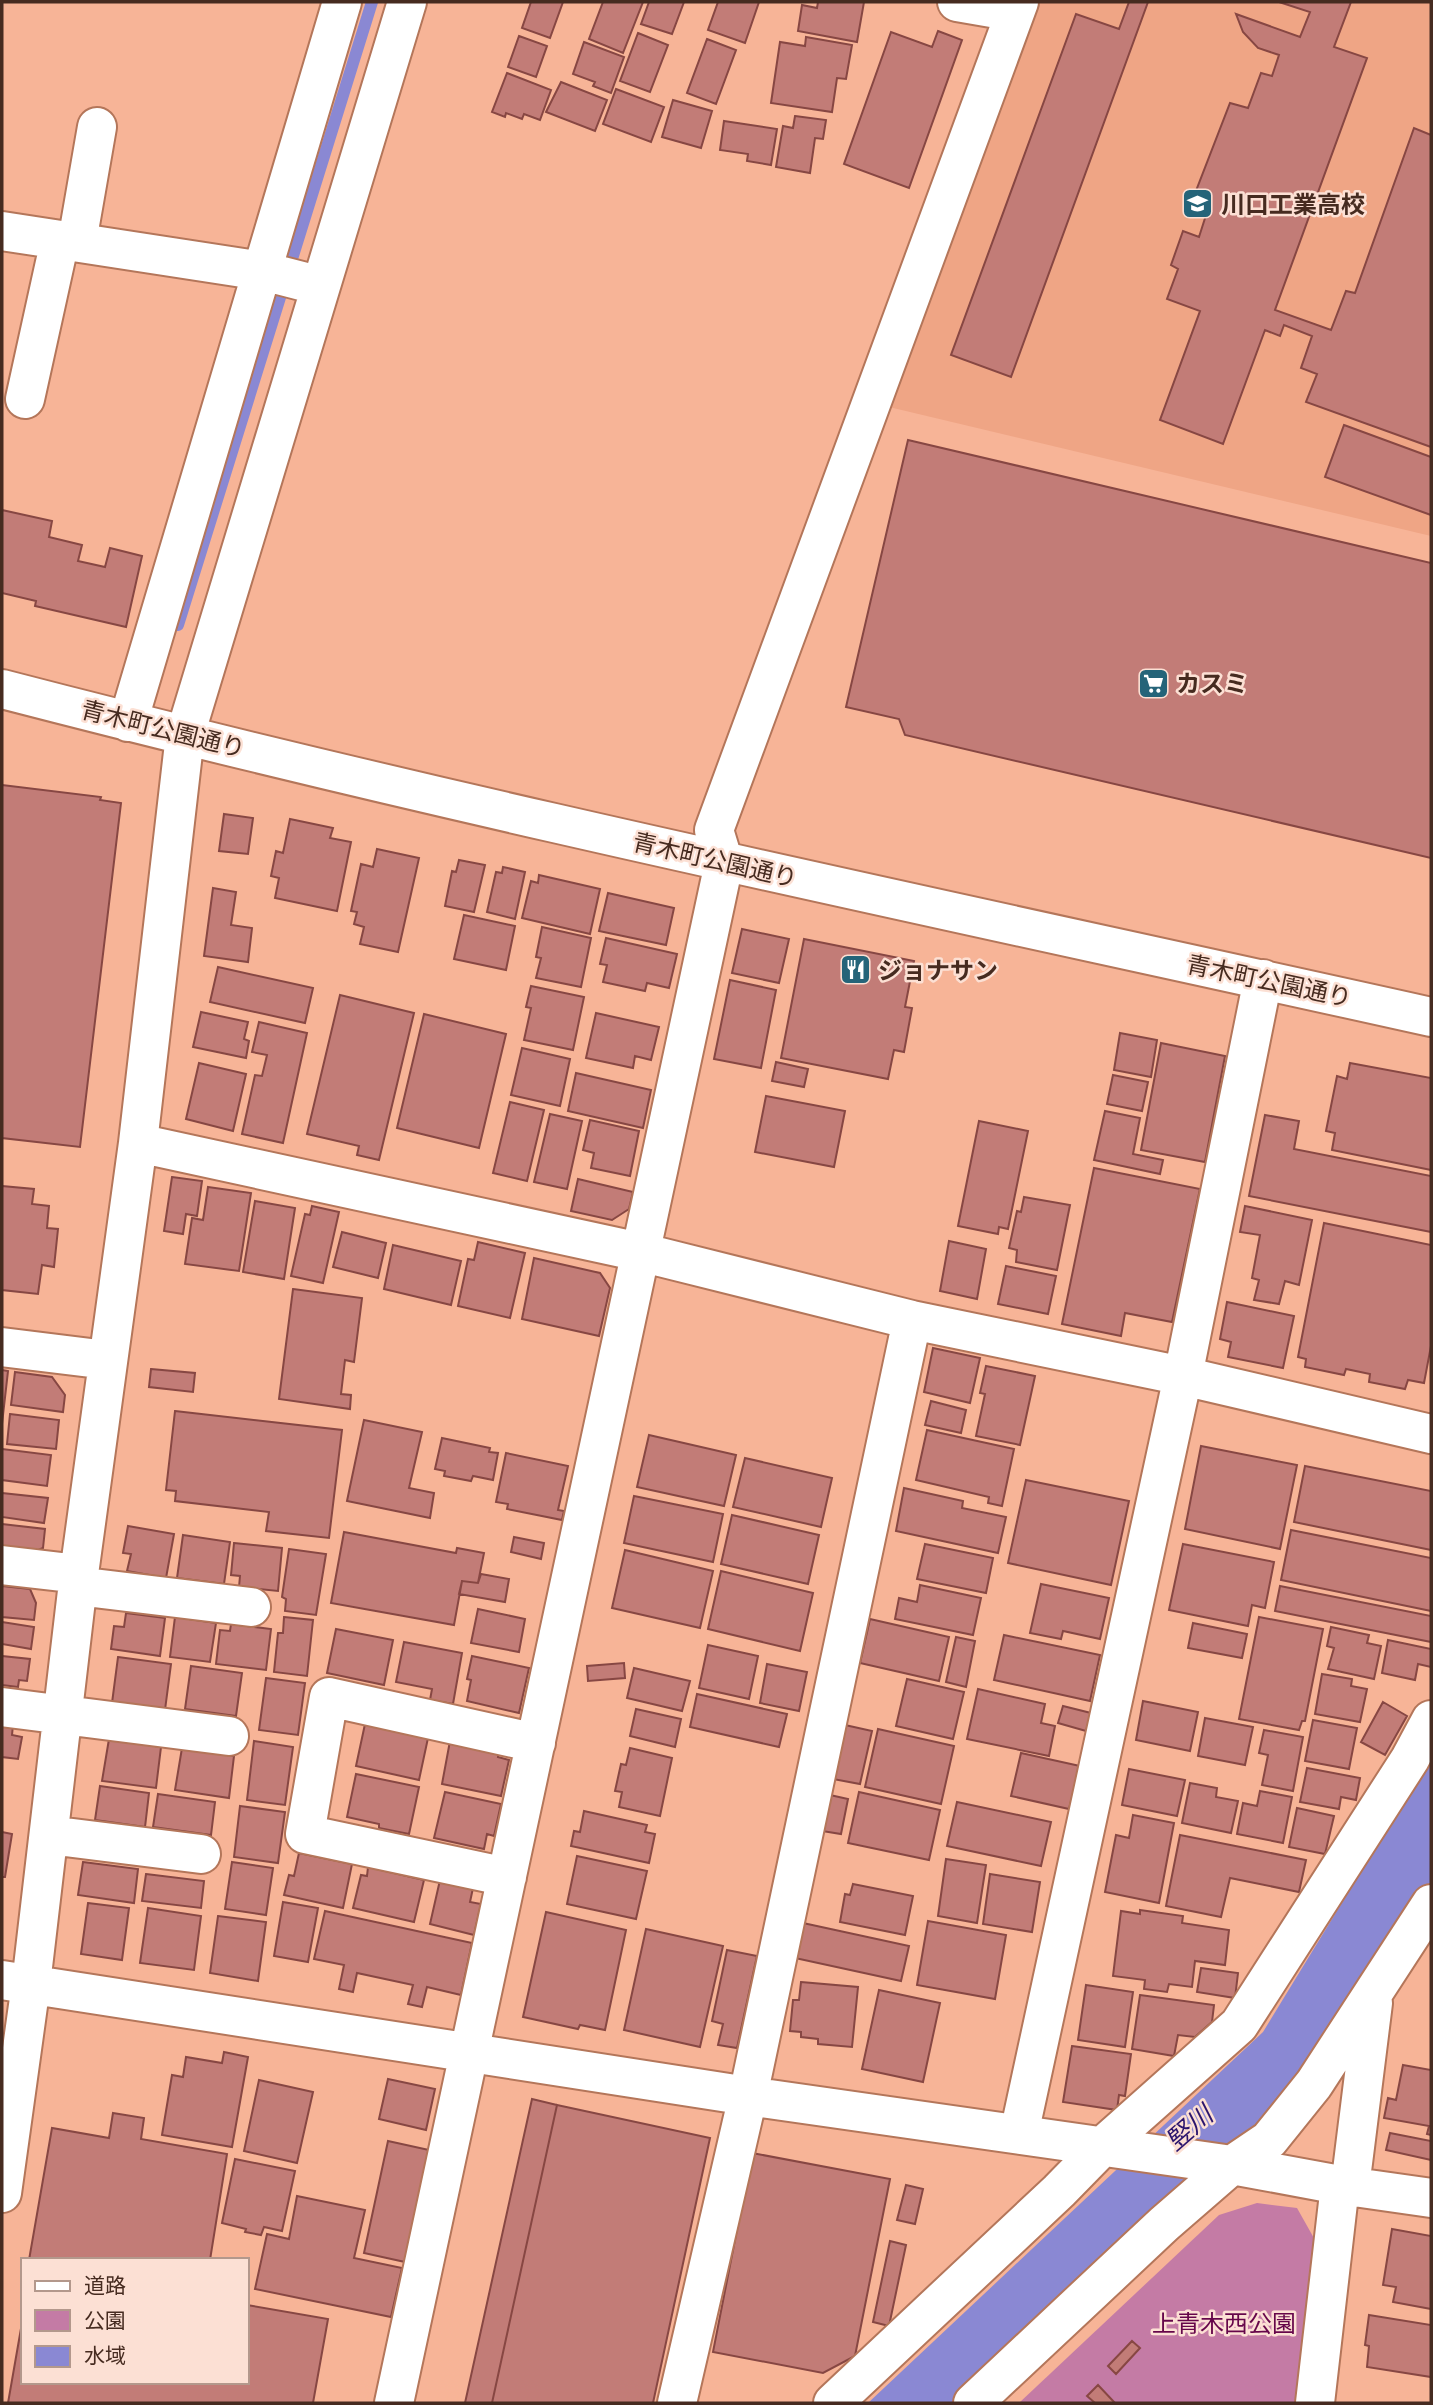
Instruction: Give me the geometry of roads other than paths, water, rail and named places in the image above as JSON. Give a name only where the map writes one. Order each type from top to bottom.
[{"type":"street","points":[[128,722],[342,2]]},
{"type":"street","points":[[2,2193],[16,1982],[49,1835],[78,1580],[138,1143],[185,735],[407,2]]},
{"type":"street","points":[[394,2403],[724,863],[714,830],[1017,7],[957,2]]},
{"type":"street","points":[[25,400],[97,127]]},
{"type":"street","points":[[2,231],[263,271],[321,286]]},
{"type":"street","name":"青木町公園通り","points":[[2,689],[128,722],[724,863],[1431,1017]]},
{"type":"street","points":[[1019,2133],[1183,1376],[1263,979]]},
{"type":"street","points":[[138,1143],[640,1252],[912,1320],[1183,1376],[1431,1434]]},
{"type":"street","points":[[677,2403],[748,2096],[912,1320]]},
{"type":"street","points":[[2,1347],[107,1360]]},
{"type":"street","points":[[2,1565],[78,1580],[251,1607]]},
{"type":"street","points":[[507,1877],[305,1833],[329,1697],[536,1743]]},
{"type":"street","points":[[2,1707],[229,1737]]},
{"type":"street","points":[[832,2403],[1059,2191],[1104,2145],[1239,2025],[1410,1759],[1431,1720]]},
{"type":"street","points":[[49,1835],[201,1854]]},
{"type":"street","points":[[973,2403],[1164,2224],[1232,2165],[1269,2140],[1314,2084],[1431,1904]]},
{"type":"street","points":[[16,1982],[748,2096],[1104,2145],[1431,2199]]},
{"type":"street","points":[[1315,2403],[1374,1994]]},
{"type":"water","name":"竪川","points":[[1431,1757],[1431,1881],[1334,2032],[1309,2076],[961,2403],[868,2403],[1263,2032]]},
{"type":"waterway","points":[[178,625],[372,2]]},
{"type":"place","name":"川口工業高校","points":[[1198,204]]},
{"type":"place","name":"カスミ","points":[[1153,683]]},
{"type":"place","name":"ジョナサン","points":[[855,970]]},
{"type":"park label","name":"上青木西公園","points":[[1224,2323]]}]
